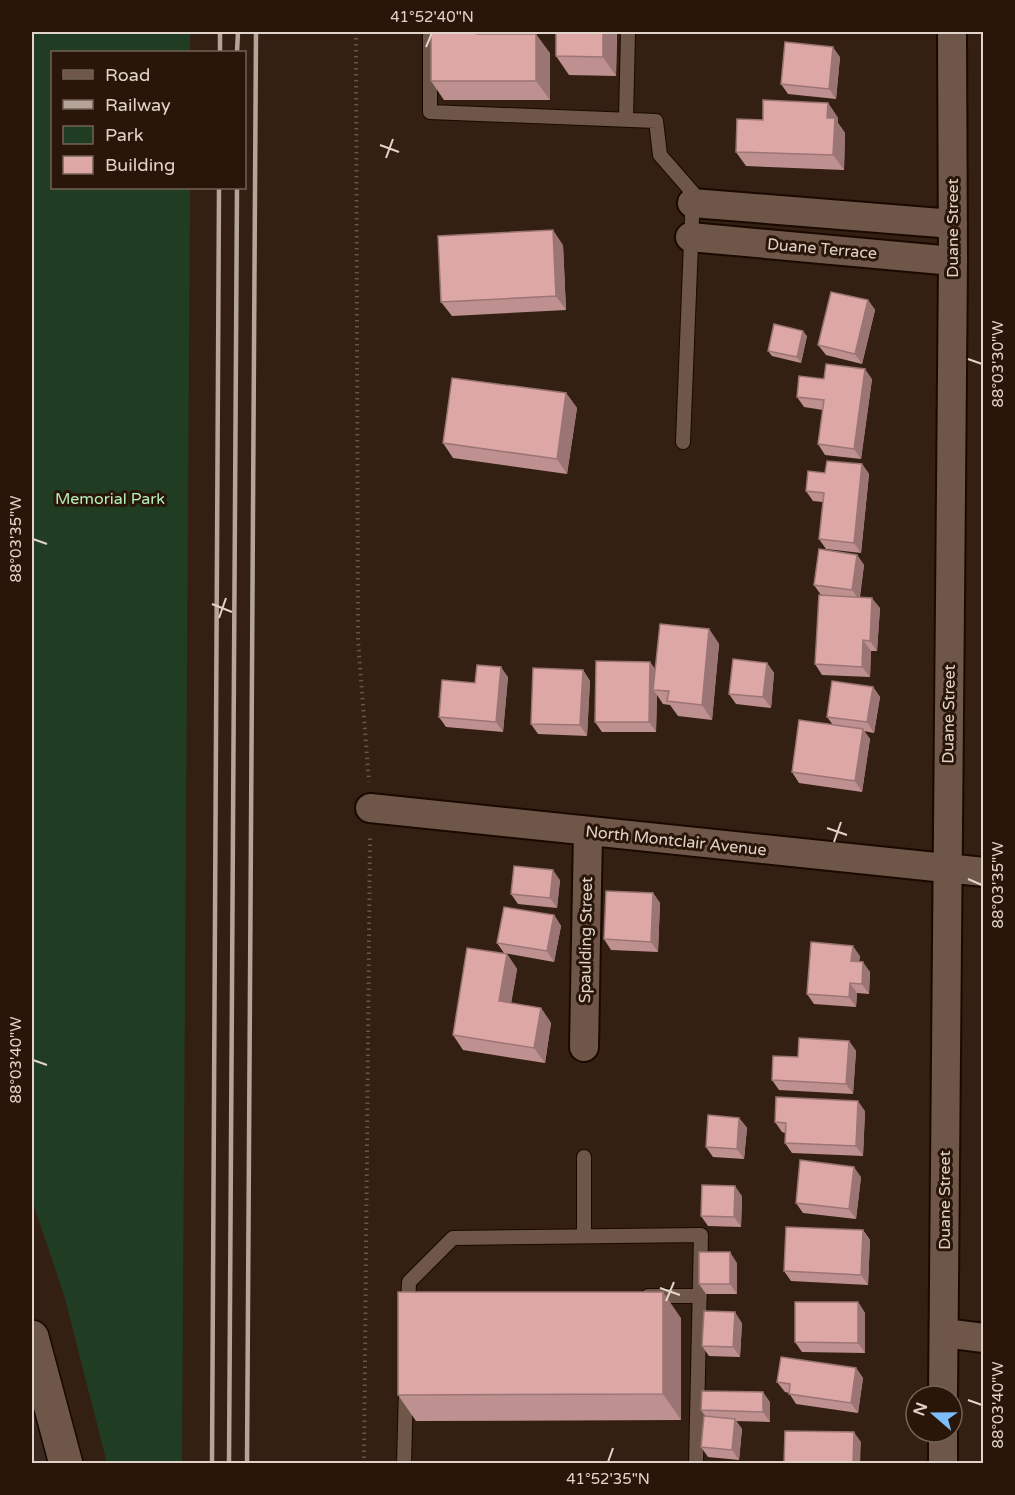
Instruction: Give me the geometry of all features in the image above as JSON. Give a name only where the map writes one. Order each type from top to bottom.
[{"type":"street","name":"Duane Street","points":[[943,1384],[953,261],[952,32]]},
{"type":"street","points":[[692,203],[953,224]]},
{"type":"street","name":"Duane Terrace","points":[[690,237],[953,261]]},
{"type":"street","name":"North Montclair Avenue","points":[[370,808],[984,872]]},
{"type":"street","name":"Spaulding Street","points":[[584,1047],[588,832]]},
{"type":"street","points":[[944,1333],[984,1338]]},
{"type":"street","points":[[32,1337],[66,1464]]},
{"type":"street","points":[[942,1464],[943,1444]]},
{"type":"lane","points":[[430,32],[430,112],[626,118],[656,121],[660,155],[693,193],[683,442]]},
{"type":"lane","points":[[626,118],[628,32]]},
{"type":"lane","points":[[584,1157],[584,1236]]},
{"type":"lane","points":[[408,1323],[415,1299],[409,1282],[453,1238],[701,1234],[696,1464]]},
{"type":"lane","points":[[630,1296],[700,1296]]},
{"type":"lane","points":[[404,1464],[407,1370]]},
{"type":"path","points":[[356,32],[357,640],[370,808],[364,1464]]},
{"type":"shaded area","points":[[32,1380],[57,1463],[32,1463]]},
{"type":"green space","name":"Memorial Park","points":[[32,32],[190,32],[190,51],[51,51],[51,189],[190,189],[182,1463],[107,1463],[64,1295],[32,1200]]},
{"type":"building","points":[[431,32],[536,34],[536,81],[431,81]]},
{"type":"building","points":[[556,32],[603,32],[603,57],[556,56]]},
{"type":"building","points":[[785,42],[833,47],[829,89],[781,84]]},
{"type":"building","points":[[763,100],[828,103],[827,118],[835,118],[833,155],[736,152],[737,119],[763,120]]},
{"type":"building","points":[[553,230],[556,296],[441,302],[438,236]]},
{"type":"building","points":[[831,292],[868,300],[855,354],[818,345]]},
{"type":"building","points":[[774,324],[803,331],[797,357],[768,351]]},
{"type":"building","points":[[826,364],[865,369],[854,449],[818,444],[824,400],[797,397],[799,376],[824,379]]},
{"type":"building","points":[[452,378],[566,393],[557,459],[443,443]]},
{"type":"building","points":[[827,461],[862,464],[854,543],[819,539],[824,493],[806,491],[808,471],[825,473]]},
{"type":"building","points":[[819,549],[857,555],[852,590],[814,585]]},
{"type":"building","points":[[819,595],[872,598],[870,641],[863,640],[862,667],[815,664]]},
{"type":"building","points":[[660,624],[709,629],[702,705],[667,701],[669,691],[653,690]]},
{"type":"building","points":[[733,659],[767,663],[763,697],[729,694]]},
{"type":"building","points":[[596,661],[650,662],[649,722],[595,722]]},
{"type":"building","points":[[477,665],[501,667],[496,722],[439,717],[442,680],[475,683]]},
{"type":"building","points":[[533,668],[583,670],[580,725],[531,724]]},
{"type":"building","points":[[832,681],[873,687],[867,722],[827,717]]},
{"type":"building","points":[[799,720],[863,729],[855,781],[792,772]]},
{"type":"building","points":[[514,866],[553,870],[550,898],[511,894]]},
{"type":"building","points":[[606,891],[653,893],[651,942],[604,939]]},
{"type":"building","points":[[504,907],[554,915],[547,951],[497,943]]},
{"type":"building","points":[[811,942],[853,946],[851,961],[863,962],[862,984],[850,983],[849,997],[807,994]]},
{"type":"building","points":[[467,948],[507,954],[499,1001],[541,1008],[534,1048],[453,1035]]},
{"type":"building","points":[[799,1038],[849,1041],[846,1084],[772,1080],[773,1056],[798,1057]]},
{"type":"building","points":[[776,1097],[858,1101],[856,1146],[785,1143],[786,1123],[775,1122]]},
{"type":"building","points":[[708,1115],[739,1118],[737,1149],[706,1147]]},
{"type":"building","points":[[800,1160],[854,1167],[849,1209],[796,1203]]},
{"type":"building","points":[[702,1185],[735,1186],[734,1217],[701,1216]]},
{"type":"building","points":[[786,1227],[863,1230],[861,1275],[784,1271]]},
{"type":"building","points":[[699,1252],[730,1252],[730,1284],[699,1284]]},
{"type":"building","points":[[398,1292],[663,1292],[663,1394],[398,1395]]},
{"type":"building","points":[[795,1302],[858,1302],[858,1343],[795,1342]]},
{"type":"building","points":[[704,1311],[735,1312],[733,1347],[702,1346]]},
{"type":"building","points":[[781,1357],[856,1368],[851,1403],[789,1394],[790,1384],[777,1382]]},
{"type":"building","points":[[702,1391],[763,1392],[763,1412],[701,1410]]},
{"type":"building","points":[[704,1416],[735,1419],[732,1450],[701,1447]]},
{"type":"building","points":[[785,1431],[854,1432],[853,1464],[784,1464]]},
{"type":"railway","points":[[220,32],[220,51]]},
{"type":"railway","points":[[237,51],[238,32]]},
{"type":"railway","points":[[247,1464],[256,32]]},
{"type":"railway","points":[[212,1464],[219,189]]},
{"type":"railway","points":[[229,1464],[237,189]]}]
